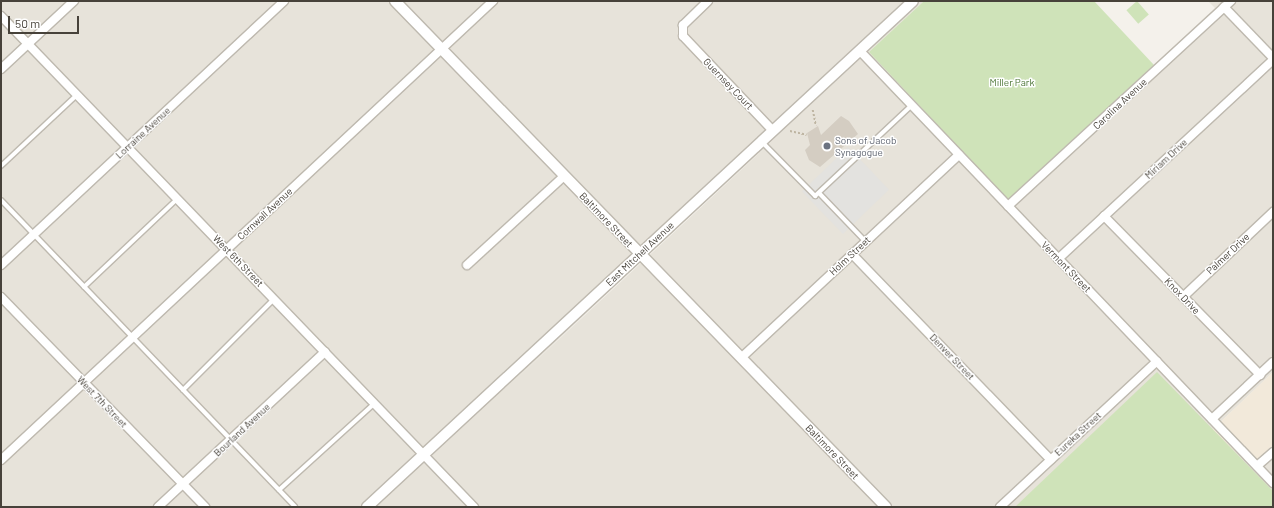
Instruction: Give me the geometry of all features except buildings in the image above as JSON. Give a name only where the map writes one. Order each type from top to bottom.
[{"type":"street","points":[[1,69],[74,1]]},
{"type":"street","name":"Lorraine Avenue","points":[[1,265],[284,1]]},
{"type":"street","name":"Baltimore Street","points":[[394,1],[886,507]]},
{"type":"street","name":"Cornwall Avenue","points":[[1,460],[493,1]]},
{"type":"street","name":"Guernsey Court","points":[[708,1],[683,25],[683,36],[773,131]]},
{"type":"street","name":"East Mitchell Avenue","points":[[367,507],[913,1]]},
{"type":"street","name":"Carolina Avenue","points":[[1008,206],[1231,1]]},
{"type":"street","points":[[1224,7],[1273,59]]},
{"type":"street","name":"West 6th Street","points":[[1,16],[78,94],[474,507]]},
{"type":"street","name":"Vermont Street","points":[[860,50],[1273,483]]},
{"type":"street","name":"Miriam Drive","points":[[1058,259],[1273,59]]},
{"type":"street","name":"Holm Street","points":[[741,358],[959,155]]},
{"type":"street","points":[[467,265],[564,176]]},
{"type":"street","name":"Knox Drive","points":[[1104,216],[1260,375]]},
{"type":"street","name":"Palmer Drive","points":[[1183,296],[1271,217]]},
{"type":"street","name":"Denver Street","points":[[852,254],[1051,460]]},
{"type":"street","name":"West 7th Street","points":[[1,297],[205,507]]},
{"type":"street","name":"Bourland Avenue","points":[[158,507],[325,352]]},
{"type":"street","name":"Eureka Street","points":[[1000,507],[1156,362]]},
{"type":"street","points":[[1212,419],[1273,362]]},
{"type":"street","points":[[1257,466],[1273,452]]},
{"type":"lane","points":[[1,166],[78,94]]},
{"type":"lane","points":[[762,141],[815,196],[912,105]]},
{"type":"lane","points":[[819,192],[865,242]]},
{"type":"lane","points":[[84,287],[178,198]]},
{"type":"lane","points":[[1,200],[295,507]]},
{"type":"lane","points":[[183,390],[275,299]]},
{"type":"lane","points":[[279,490],[375,404]]},
{"type":"path","points":[[813,110],[816,126]]},
{"type":"path","points":[[790,131],[807,135]]},
{"type":"shaded area","points":[[1,1],[924,1],[869,52],[1008,200],[1215,8],[1208,1],[1273,1],[1273,372],[1212,430],[1273,445],[1273,507],[1,507]],"holes":[[[782,132],[512,383],[648,255]]]},
{"type":"shaded area","points":[[848,147],[889,189],[843,234],[802,191]]},
{"type":"shaded area","points":[[1273,372],[1273,445],[1250,466],[1212,430]]},
{"type":"green space","name":"Miller Park","points":[[924,1],[1094,1],[1154,65],[1008,200],[869,52]]},
{"type":"green space","points":[[1137,1],[1149,15],[1138,24],[1126,10]]},
{"type":"green space","points":[[1157,372],[1273,491],[1273,507],[1015,507]]},
{"type":"place","name":"Sons of Jacob Synagogue","points":[[827,146]]}]
